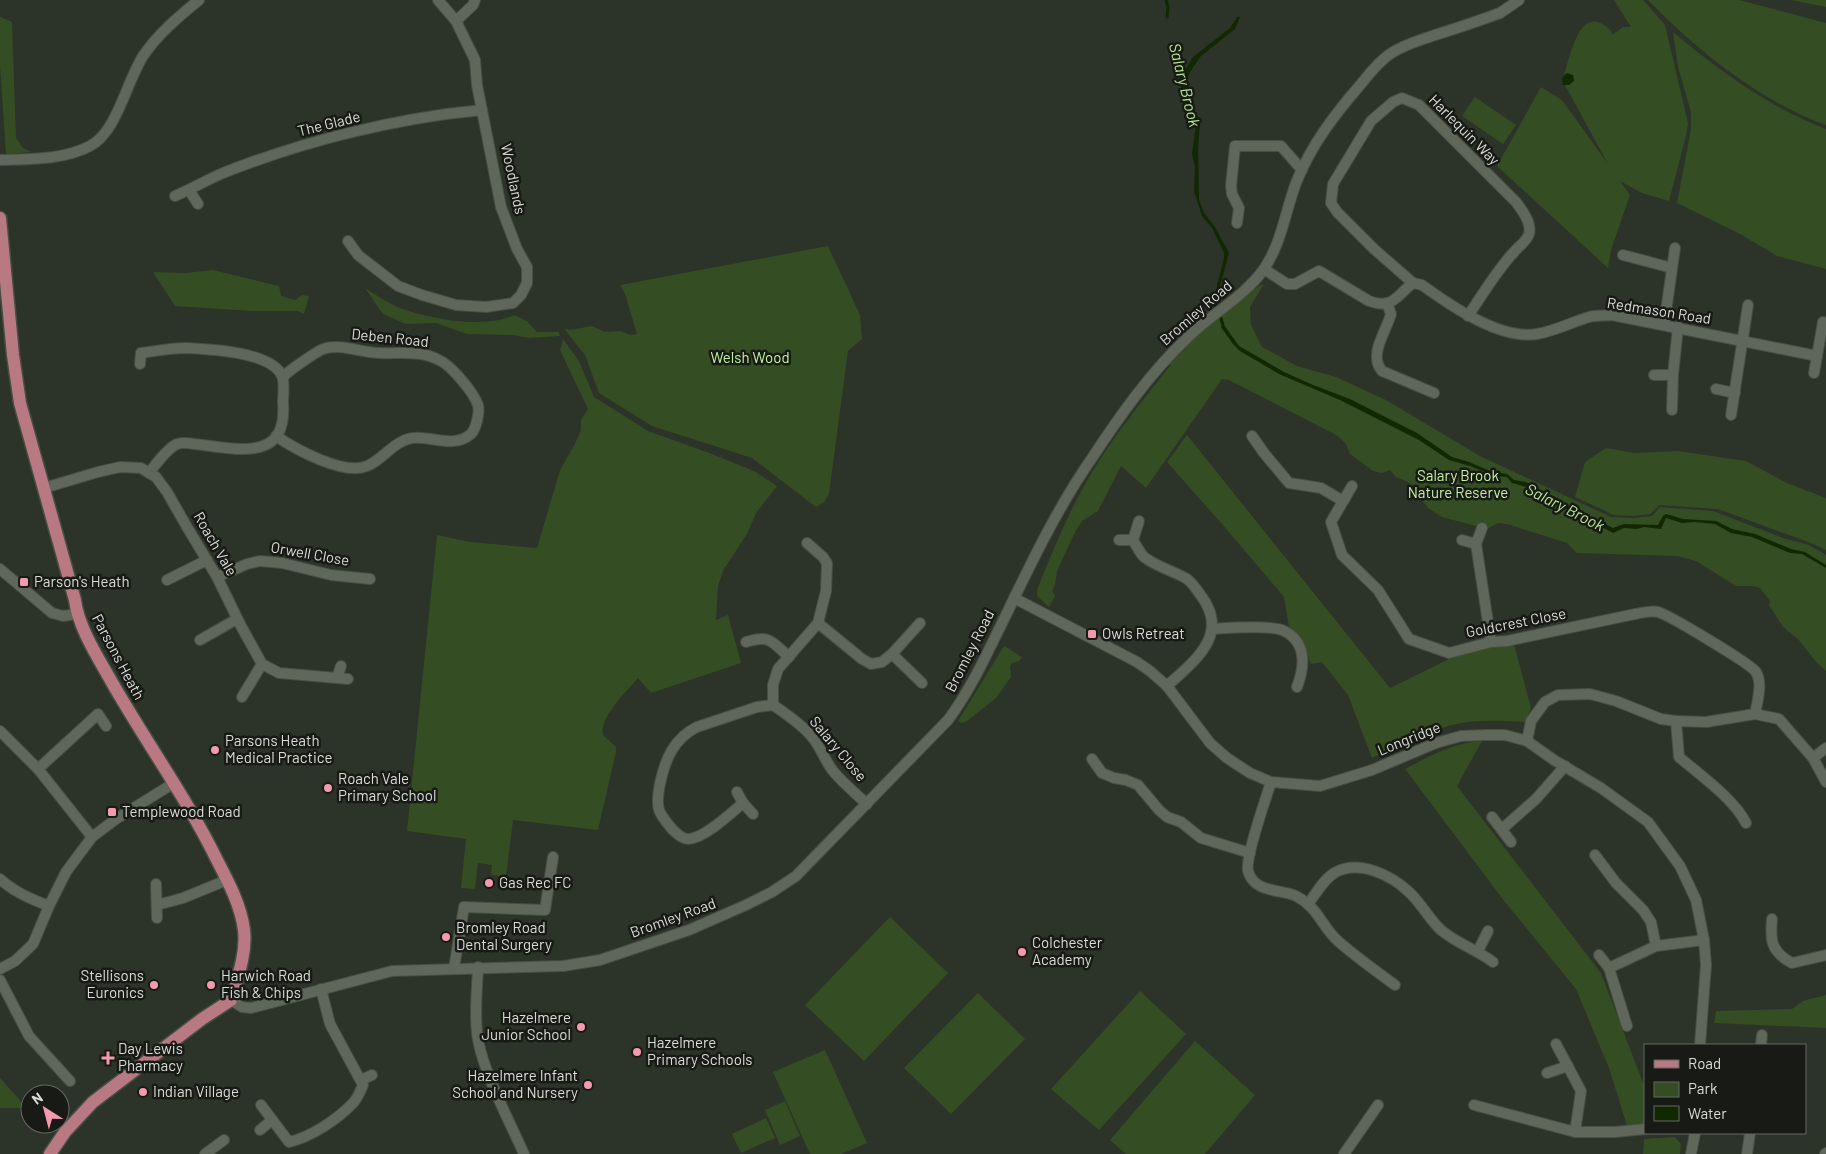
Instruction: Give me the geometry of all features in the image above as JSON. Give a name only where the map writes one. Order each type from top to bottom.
[{"type":"main road","name":"Parsons Heath","points":[[0,218],[13,355],[20,403],[75,600],[77,614],[122,702],[206,836],[227,880],[244,930],[244,949],[232,1000]]},
{"type":"main road","points":[[50,1154],[65,1132],[93,1102],[202,1019],[232,1000]]},
{"type":"street","points":[[0,160],[29,159],[80,151],[102,138],[112,124],[132,77],[153,42],[175,19],[199,0]]},
{"type":"street","name":"Woodlands","points":[[348,241],[358,255],[370,266],[398,286],[456,305],[486,307],[513,303],[521,295],[527,283],[527,267],[517,249],[501,207],[482,110],[475,60],[456,22],[438,0]]},
{"type":"street","points":[[456,22],[473,5],[474,0]]},
{"type":"street","name":"Bromley Road","points":[[232,1000],[242,1007],[251,1008],[392,971],[563,966],[600,960],[689,930],[746,906],[784,885],[821,851],[867,804],[948,720],[958,707],[982,666],[1062,504],[1092,458],[1163,363],[1192,333],[1241,295],[1264,269],[1282,232],[1296,185],[1312,148],[1382,60],[1402,47],[1500,13],[1519,0]]},
{"type":"street","name":"Harlequin Way","points":[[1413,283],[1374,249],[1337,212],[1331,203],[1332,184],[1371,121],[1393,102],[1402,98],[1419,105],[1516,202],[1522,209],[1529,227],[1529,234],[1525,240],[1501,266],[1468,316]]},
{"type":"street","name":"The Glade","points":[[175,196],[223,174],[295,148],[440,114],[482,110]]},
{"type":"street","points":[[1237,223],[1239,208],[1232,194],[1231,186],[1235,146],[1281,146],[1302,170]]},
{"type":"street","points":[[189,190],[198,204]]},
{"type":"street","points":[[1664,325],[1675,248]]},
{"type":"street","points":[[1623,255],[1672,268]]},
{"type":"street","points":[[1264,269],[1287,284],[1294,284],[1319,271],[1369,301],[1378,304],[1387,303],[1401,296],[1413,283]]},
{"type":"street","name":"Redmason Road","points":[[1413,283],[1422,285],[1468,316],[1485,325],[1528,335],[1591,317],[1612,316],[1817,356]]},
{"type":"street","points":[[1387,303],[1391,314],[1376,354],[1376,365],[1382,371],[1434,393]]},
{"type":"street","points":[[1731,415],[1748,305]]},
{"type":"street","points":[[1814,373],[1823,322]]},
{"type":"street","points":[[1672,410],[1673,375],[1678,328]]},
{"type":"street","points":[[44,488],[120,466],[141,468],[149,473],[167,451],[177,444],[190,443],[253,450],[273,440],[276,436],[284,417],[283,377],[268,362],[252,356],[185,348],[141,353],[140,364]]},
{"type":"street","name":"Deben Road","points":[[276,436],[308,456],[354,468],[367,466],[402,440],[417,438],[457,441],[472,433],[479,407],[472,394],[442,360],[427,354],[378,354],[340,348],[324,349],[289,370],[283,377]]},
{"type":"street","points":[[1654,375],[1673,375]]},
{"type":"street","points":[[1716,389],[1735,393]]},
{"type":"street","points":[[1252,436],[1289,483],[1321,488],[1343,501]]},
{"type":"street","name":"Roach Vale","points":[[149,473],[156,477],[167,492],[217,577],[237,619],[262,664]]},
{"type":"street","name":"Goldcrest Close","points":[[1352,486],[1331,522],[1342,555],[1378,590],[1409,639],[1449,653],[1491,642],[1507,641],[1656,611],[1672,618],[1756,672],[1759,684],[1755,714]]},
{"type":"street","points":[[1133,540],[1139,521]]},
{"type":"street","points":[[1482,528],[1476,544],[1491,642]]},
{"type":"street","points":[[1119,540],[1133,540]]},
{"type":"street","points":[[1133,540],[1144,556],[1190,581],[1206,603],[1212,628],[1208,643],[1198,657],[1167,686]]},
{"type":"street","points":[[1462,540],[1476,544]]},
{"type":"street","points":[[743,803],[702,835],[688,839],[678,835],[668,825],[660,811],[658,799],[663,772],[671,751],[689,731],[697,726],[757,707],[773,704],[773,685],[778,669],[818,622],[826,591],[827,564],[823,557],[807,543]]},
{"type":"street","points":[[167,580],[207,560]]},
{"type":"street","name":"Orwell Close","points":[[217,577],[247,564],[260,561],[282,563],[331,575],[370,579]]},
{"type":"street","points":[[0,569],[52,613],[63,616],[77,614]]},
{"type":"street","name":"Longridge","points":[[1014,598],[1137,662],[1167,686],[1210,743],[1227,758],[1250,773],[1271,782],[1320,786],[1372,770],[1436,743],[1461,736],[1505,735],[1527,741],[1601,788],[1648,822],[1680,866],[1696,900],[1704,940],[1706,965],[1700,1044]]},
{"type":"street","points":[[200,640],[237,619]]},
{"type":"street","points":[[818,622],[862,659],[871,664],[882,662],[892,654],[920,624]]},
{"type":"street","points":[[1212,628],[1270,628],[1282,630],[1293,638],[1303,658],[1303,671],[1297,687]]},
{"type":"street","points":[[746,642],[762,637],[768,639],[789,657]]},
{"type":"street","points":[[892,654],[922,683]]},
{"type":"street","points":[[242,697],[262,664],[279,673],[343,679],[341,666]]},
{"type":"street","points":[[1527,741],[1531,721],[1545,702],[1558,695],[1590,694],[1616,701],[1661,719],[1676,721],[1706,722],[1755,714],[1779,719],[1813,758],[1826,782]]},
{"type":"street","name":"Salary Close","points":[[773,704],[817,742],[824,758],[833,771],[867,804]]},
{"type":"street","points":[[38,769],[88,721],[98,714],[106,726]]},
{"type":"street","points":[[1676,721],[1679,757],[1733,804],[1746,823]]},
{"type":"street","points":[[0,730],[38,769],[92,837]]},
{"type":"street","points":[[1813,758],[1826,748]]},
{"type":"street","points":[[1092,759],[1102,773],[1138,785],[1159,810],[1180,822],[1201,838],[1250,854]]},
{"type":"street","points":[[1502,829],[1536,799],[1565,766]]},
{"type":"street","points":[[1271,782],[1250,854],[1248,871],[1252,879],[1257,885],[1296,897],[1308,904],[1318,914],[1336,940],[1395,986]]},
{"type":"street","points":[[0,969],[15,961],[33,944],[66,872],[92,837],[116,819],[174,783]]},
{"type":"street","points":[[736,792],[753,814]]},
{"type":"street","points":[[1492,816],[1511,842]]},
{"type":"street","points":[[1595,855],[1616,883],[1643,910],[1650,922],[1656,946]]},
{"type":"street","points":[[454,968],[464,907],[545,910],[553,857]]},
{"type":"street","points":[[1308,904],[1334,873],[1349,868],[1381,873],[1395,880],[1410,893],[1424,912],[1448,935],[1478,951],[1493,962]]},
{"type":"street","points":[[0,879],[24,896],[49,906]]},
{"type":"street","points":[[157,906],[183,898],[227,880]]},
{"type":"street","points":[[156,884],[157,918]]},
{"type":"street","points":[[1772,918],[1772,946],[1782,958],[1792,963],[1826,955],[1826,946]]},
{"type":"street","points":[[1478,951],[1488,931]]},
{"type":"street","points":[[1609,968],[1656,946],[1704,940]]},
{"type":"street","points":[[1599,955],[1609,968],[1627,1026]]},
{"type":"street","points":[[478,967],[478,1040],[485,1066],[524,1154]]},
{"type":"street","points":[[0,980],[29,1036],[70,1082]]},
{"type":"street","points":[[261,1106],[289,1142],[302,1139],[316,1131],[355,1102],[363,1085],[330,1024],[321,989]]},
{"type":"street","points":[[1556,1044],[1581,1091],[1575,1132]]},
{"type":"street","points":[[1547,1073],[1568,1066]]},
{"type":"street","points":[[361,1080],[372,1075]]},
{"type":"street","points":[[1344,1154],[1378,1105]]},
{"type":"street","points":[[1474,1105],[1575,1132],[1615,1132],[1644,1129]]},
{"type":"street","points":[[260,1130],[272,1120]]},
{"type":"street","points":[[1691,1154],[1694,1134]]},
{"type":"street","points":[[1747,1154],[1750,1134]]},
{"type":"street","points":[[208,1153],[224,1140]]},
{"type":"green space","points":[[1614,0],[1643,0],[1665,25],[1688,123],[1669,201],[1642,193],[1620,181],[1630,195],[1611,250],[1608,268],[1497,166],[1541,87],[1562,100],[1608,164],[1565,85],[1569,85],[1567,73],[1564,75],[1578,34],[1584,26],[1592,22],[1600,23],[1611,31],[1612,35],[1623,27],[1631,27]]},
{"type":"green space","points":[[1648,0],[1739,0],[1826,23],[1826,125],[1777,103],[1730,72],[1686,37]]},
{"type":"green space","points":[[1791,0],[1826,0],[1826,7]]},
{"type":"green space","points":[[0,17],[12,22],[16,138],[23,148],[31,152],[6,154],[0,66]]},
{"type":"green space","points":[[1673,32],[1746,87],[1786,111],[1826,129],[1826,269],[1777,256],[1740,234],[1677,203],[1691,129],[1691,112],[1678,67]]},
{"type":"green space","points":[[1475,97],[1516,125],[1503,144],[1462,116]]},
{"type":"green space","name":"Welsh Wood","points":[[828,246],[860,315],[862,339],[848,351],[829,494],[824,502],[816,507],[752,458],[652,426],[599,393],[585,355],[565,330],[592,326],[605,332],[621,331],[630,335],[637,334],[625,294],[620,285]]},
{"type":"green space","points":[[213,270],[279,286],[281,296],[295,300],[302,295],[309,296],[304,314],[298,311],[252,311],[175,306],[153,272],[186,273]]},
{"type":"green space","name":"Salary Brook Nature Reserve","points":[[1264,284],[1250,307],[1251,325],[1262,347],[1297,366],[1336,377],[1386,400],[1480,456],[1611,517],[1633,518],[1652,516],[1660,507],[1713,511],[1783,538],[1809,545],[1826,555],[1826,671],[1817,663],[1798,639],[1783,627],[1769,605],[1770,601],[1760,588],[1736,586],[1696,561],[1677,556],[1577,553],[1567,543],[1507,524],[1498,523],[1487,529],[1442,517],[1428,508],[1408,482],[1396,477],[1390,470],[1382,473],[1373,471],[1350,454],[1346,444],[1338,436],[1229,380],[1222,379],[1146,488],[1121,466],[1098,511],[1082,521],[1075,532],[1057,571],[1052,591],[1055,596],[1049,607],[1037,596],[1038,587],[1065,523],[1077,498],[1103,454],[1171,365],[1163,363],[1220,314]]},
{"type":"green space","points":[[365,288],[395,306],[422,315],[454,321],[487,322],[514,315],[527,321],[537,332],[559,332],[560,336],[529,338],[512,335],[467,334],[436,323],[406,324],[383,314]]},
{"type":"green space","points":[[563,339],[579,361],[594,397],[648,431],[754,471],[777,486],[756,513],[747,534],[724,569],[718,586],[716,620],[728,615],[741,663],[651,693],[638,678],[609,712],[605,720],[603,735],[616,747],[616,752],[598,830],[513,820],[506,877],[491,875],[492,865],[478,863],[475,889],[461,888],[466,839],[407,831],[437,535],[470,542],[537,548],[560,470],[575,444],[581,430],[581,420],[588,409],[560,350]]},
{"type":"green space","points":[[1187,435],[1390,688],[1449,659],[1495,646],[1514,644],[1531,708],[1526,722],[1479,721],[1452,725],[1411,739],[1372,758],[1348,695],[1322,662],[1311,664],[1303,641],[1289,627],[1284,597],[1167,462]]},
{"type":"green space","points":[[1606,448],[1634,453],[1678,451],[1746,461],[1787,483],[1826,498],[1826,550],[1718,509],[1660,505],[1650,514],[1634,516],[1614,515],[1575,497],[1585,462]]},
{"type":"green space","points":[[1004,646],[1022,657],[1010,666],[1011,677],[996,698],[967,721],[962,723],[958,721]]},
{"type":"green space","points":[[1482,741],[1457,786],[1601,973],[1644,1085],[1644,1124],[1627,1126],[1609,1068],[1576,989],[1505,902],[1405,769],[1451,747]]},
{"type":"green space","points":[[890,917],[948,973],[864,1061],[805,1005]]},
{"type":"green space","points":[[1140,991],[1186,1034],[1099,1130],[1051,1089]]},
{"type":"green space","points":[[978,993],[1025,1039],[951,1114],[904,1068]]},
{"type":"green space","points":[[1826,995],[1826,1028],[1714,1023],[1716,1011],[1792,1009],[1803,1001]]},
{"type":"green space","points":[[1195,1041],[1255,1095],[1205,1154],[1126,1154],[1110,1140]]},
{"type":"green space","points":[[825,1050],[867,1143],[841,1154],[810,1154],[773,1072]]},
{"type":"green space","points":[[0,1078],[20,1100],[20,1108],[0,1108]]},
{"type":"green space","points":[[785,1101],[800,1136],[780,1145],[765,1110]]},
{"type":"green space","points":[[766,1118],[775,1138],[741,1153],[732,1134]]},
{"type":"green space","points":[[1675,1137],[1681,1144],[1680,1154],[1643,1154],[1644,1139]]},
{"type":"water","points":[[1237,17],[1240,17],[1235,29],[1200,57],[1190,72],[1187,81],[1189,97],[1200,124],[1198,147],[1199,200],[1204,213],[1215,227],[1229,253],[1220,286],[1217,285],[1224,253],[1212,228],[1202,216],[1194,191],[1195,167],[1192,154],[1196,125],[1183,96],[1175,47],[1178,47],[1179,63],[1184,72],[1193,57],[1230,28]]},
{"type":"water","points":[[1567,73],[1573,75],[1574,81],[1569,85],[1563,85],[1562,78]]},
{"type":"water","points":[[1224,325],[1239,346],[1284,372],[1350,399],[1417,433],[1452,457],[1490,471],[1507,474],[1514,480],[1526,482],[1553,499],[1575,509],[1573,512],[1528,488],[1512,483],[1507,477],[1495,476],[1449,460],[1419,440],[1340,400],[1279,374],[1240,351],[1221,327]]},
{"type":"water","points":[[1579,511],[1613,528],[1624,524],[1658,525],[1666,514],[1683,519],[1716,521],[1732,529],[1755,534],[1791,549],[1805,552],[1826,565],[1826,568],[1802,554],[1790,553],[1752,537],[1731,533],[1715,524],[1682,523],[1666,518],[1661,529],[1644,527],[1637,529],[1624,528],[1613,533],[1578,514]]},
{"type":"waterway","name":"Salary Brook","points":[[1166,0],[1168,7],[1167,17]]},
{"type":"waterway","name":"Salary Brook","points":[[1217,309],[1219,283]]},
{"type":"waterway","name":"Salary Brook","points":[[1220,315],[1224,329]]},
{"type":"place","name":"Parson's Heath","points":[[24,582]]},
{"type":"place","name":"Owls Retreat","points":[[1092,634]]},
{"type":"place","name":"Parsons Heath Medical Practice","points":[[215,750]]},
{"type":"place","name":"Roach Vale Primary School","points":[[328,788]]},
{"type":"place","name":"Templewood Road","points":[[112,812]]},
{"type":"place","name":"Gas Rec FC","points":[[489,883]]},
{"type":"place","name":"Bromley Road Dental Surgery","points":[[446,937]]},
{"type":"place","name":"Colchester Academy","points":[[1022,952]]},
{"type":"place","name":"Stellisons Euronics","points":[[154,985]]},
{"type":"place","name":"Harwich Road Fish & Chips","points":[[211,985]]},
{"type":"place","name":"Hazelmere Junior School","points":[[581,1027]]},
{"type":"place","name":"Hazelmere Primary Schools","points":[[637,1052]]},
{"type":"place","name":"Day Lewis Pharmacy","points":[[108,1058]]},
{"type":"place","name":"Hazelmere Infant School and Nursery","points":[[588,1085]]},
{"type":"place","name":"Indian Village","points":[[143,1092]]}]
